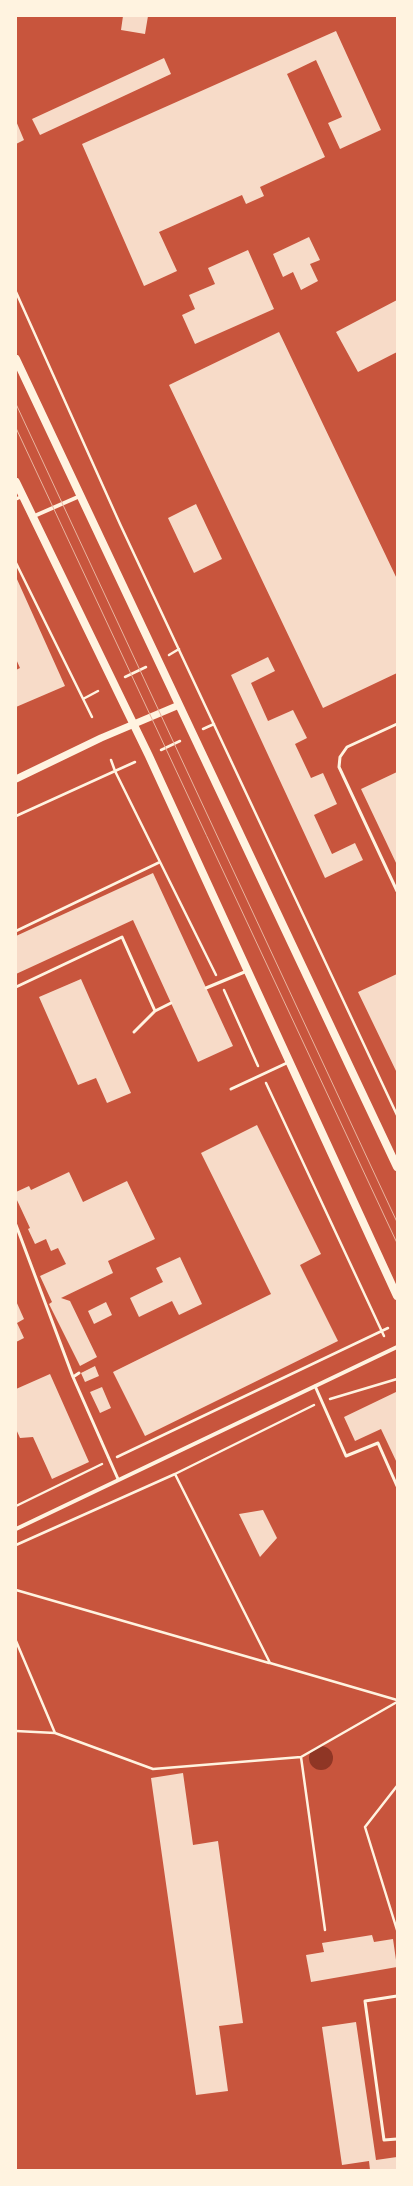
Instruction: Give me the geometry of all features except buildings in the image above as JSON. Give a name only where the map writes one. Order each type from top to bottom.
[{"type":"main road","points":[[16,359],[397,1167]]},
{"type":"main road","points":[[16,482],[19,498],[32,517],[134,724],[397,1296]]},
{"type":"street","points":[[32,517],[80,496]]},
{"type":"street","points":[[16,779],[134,724],[179,705]]},
{"type":"street","points":[[16,1528],[397,1347]]},
{"type":"lane","points":[[397,724],[347,748],[340,757],[339,767],[397,891]]},
{"type":"lane","points":[[16,987],[122,938],[155,1010]]},
{"type":"lane","points":[[206,988],[247,971]]},
{"type":"lane","points":[[134,1032],[155,1010],[171,1004]]},
{"type":"lane","points":[[230,1089],[289,1062]]},
{"type":"lane","points":[[16,1225],[73,1376],[118,1479]]},
{"type":"lane","points":[[73,1376],[79,1373]]},
{"type":"lane","points":[[315,1386],[346,1456],[378,1443],[397,1486]]},
{"type":"lane","points":[[397,1996],[365,2001],[384,2140],[397,2139]]},
{"type":"path","points":[[16,292],[179,649],[397,1115]]},
{"type":"path","points":[[16,562],[92,717]]},
{"type":"path","points":[[168,655],[179,649]]},
{"type":"path","points":[[125,677],[146,667]]},
{"type":"path","points":[[83,699],[98,691]]},
{"type":"path","points":[[201,730],[214,724]]},
{"type":"path","points":[[161,750],[180,741]]},
{"type":"path","points":[[111,760],[115,771],[220,982],[384,1336]]},
{"type":"path","points":[[16,816],[135,762]]},
{"type":"path","points":[[16,931],[160,862]]},
{"type":"path","points":[[70,906],[71,911]]},
{"type":"path","points":[[16,1506],[388,1328]]},
{"type":"path","points":[[16,1545],[175,1474],[322,1401],[397,1379]]},
{"type":"path","points":[[175,1474],[270,1664]]},
{"type":"path","points":[[16,1590],[397,1701]]},
{"type":"path","points":[[16,1641],[55,1733]]},
{"type":"path","points":[[16,1731],[55,1733],[153,1769],[301,1758],[397,1701]]},
{"type":"path","points":[[301,1758],[325,1930]]},
{"type":"path","points":[[397,1786],[365,1827],[397,1930]]},
{"type":"shaded area","points":[[321,1746],[329,1750],[333,1758],[329,1766],[321,1770],[313,1766],[309,1758],[313,1750]]},
{"type":"tram line","points":[[16,404],[397,1222]]},
{"type":"tram line","points":[[16,428],[397,1243]]}]
